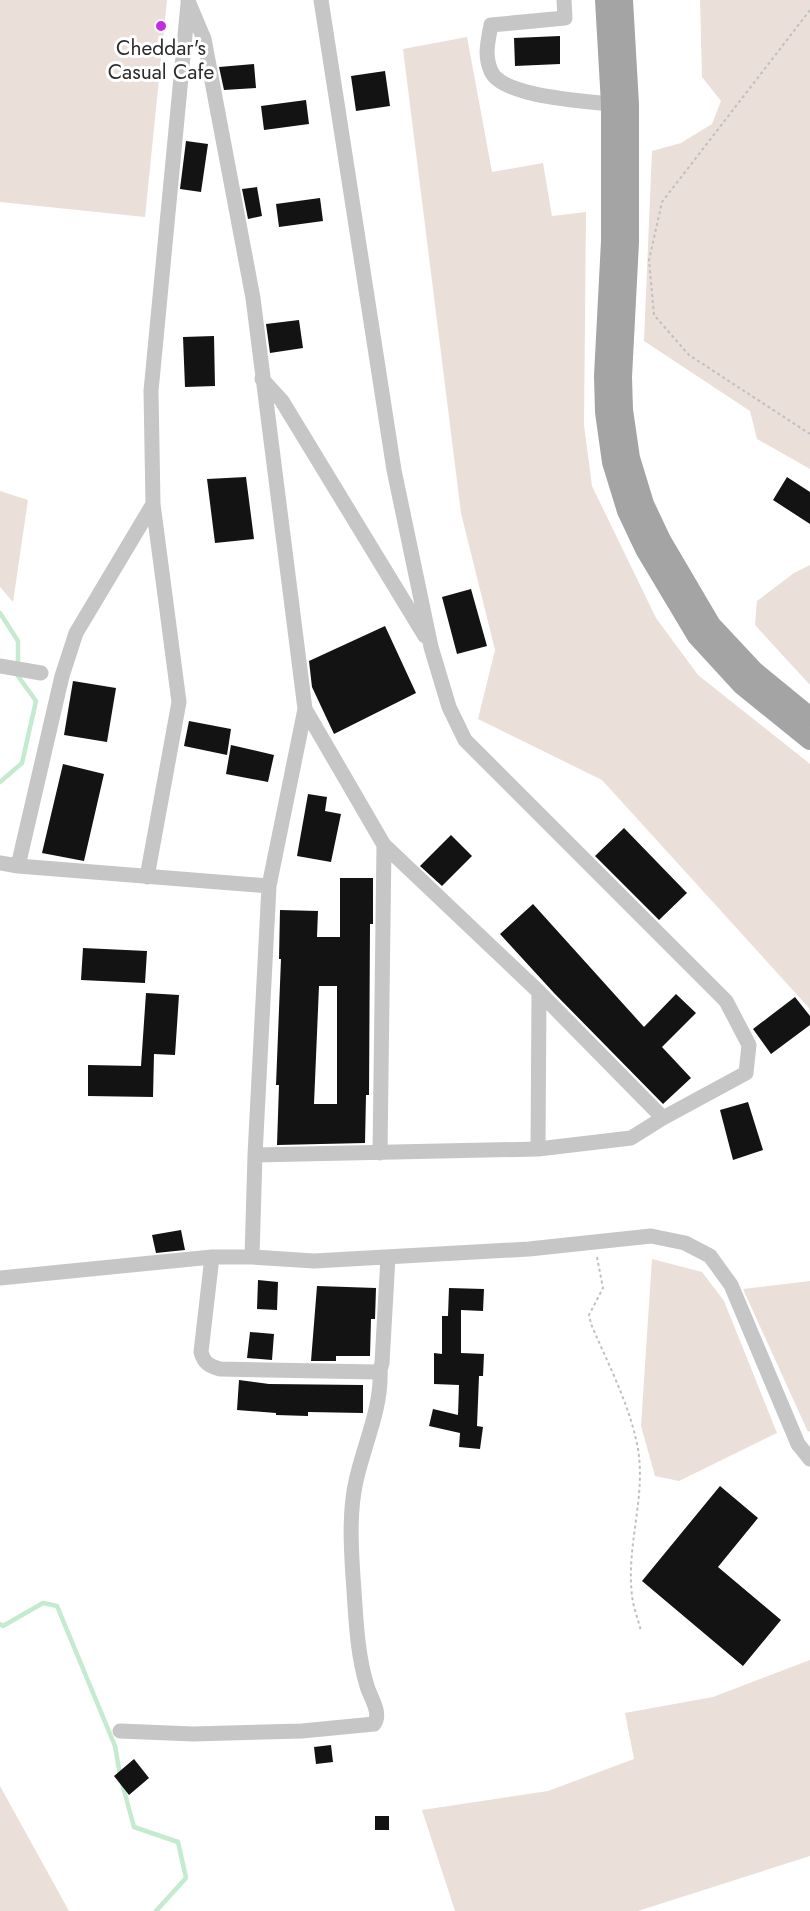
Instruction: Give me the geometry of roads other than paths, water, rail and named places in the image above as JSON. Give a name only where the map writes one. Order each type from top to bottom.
[{"type":"main road","points":[[605,0],[611,104],[610,241],[604,376],[605,412],[612,462],[627,511],[645,549],[697,636],[742,685],[810,740]]},
{"type":"main road","points":[[623,0],[629,104],[623,410],[630,458],[644,504],[661,540],[711,625],[754,671],[810,717]]},
{"type":"street","points":[[188,0],[204,39],[253,298],[305,709],[269,886],[252,1257]]},
{"type":"street","points":[[147,877],[179,702],[153,504],[151,391],[188,0]]},
{"type":"street","points":[[255,1155],[538,1149],[631,1138],[746,1073],[749,1046],[726,1001],[465,740],[449,707],[431,647],[394,470],[321,0]]},
{"type":"street","points":[[564,0],[565,18],[491,25],[486,53],[491,74],[513,89],[556,98],[611,104]]},
{"type":"street","points":[[262,379],[282,401],[431,647]]},
{"type":"street","points":[[18,866],[62,676],[76,633],[153,504]]},
{"type":"street","points":[[0,666],[41,673]]},
{"type":"street","points":[[305,709],[384,845],[539,992],[663,1118]]},
{"type":"street","points":[[380,1153],[384,845]]},
{"type":"street","points":[[0,863],[269,886]]},
{"type":"street","points":[[538,1149],[539,992]]},
{"type":"street","points":[[0,1278],[212,1257],[314,1261],[529,1249],[651,1236],[686,1243],[710,1256],[731,1286],[798,1444],[810,1459]]},
{"type":"street","points":[[212,1257],[201,1352],[204,1361],[211,1367],[245,1370],[377,1372],[380,1370]]},
{"type":"street","points":[[120,1731],[193,1734],[302,1731],[374,1724],[377,1720],[377,1713],[367,1687],[358,1650],[351,1553],[351,1518],[355,1483],[380,1399],[388,1257]]},
{"type":"waterway","points":[[0,613],[18,641],[18,665]]},
{"type":"waterway","points":[[0,782],[22,763],[36,701],[18,673]]},
{"type":"waterway","points":[[0,1624],[3,1626],[43,1603],[57,1606],[115,1746],[120,1775]]},
{"type":"waterway","points":[[122,1783],[134,1827],[178,1842],[186,1878],[156,1911]]},
{"type":"place","name":"Cheddar's Casual Cafe","points":[[161,26]]}]
